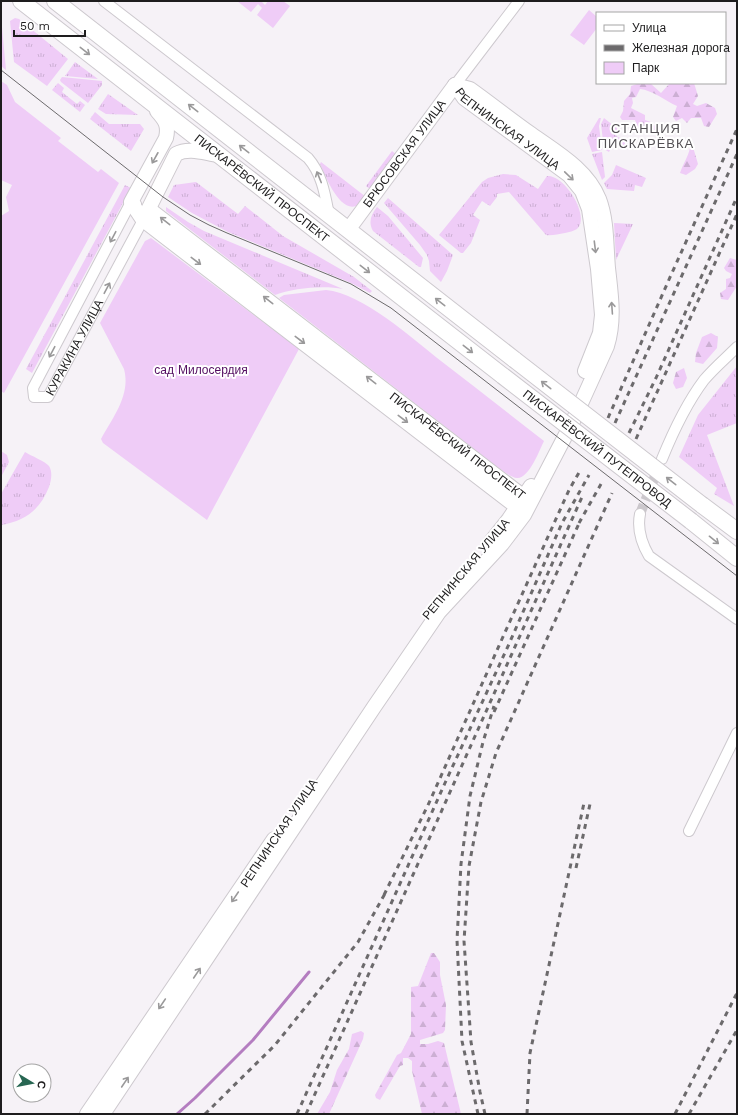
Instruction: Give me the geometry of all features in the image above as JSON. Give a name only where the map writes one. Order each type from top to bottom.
[{"type":"main road","name":"ПИСКАРЁВСКИЙ ПРОСПЕКТ","points":[[21,1],[503,376]]},
{"type":"main road","name":"ПИСКАРЁВСКИЙ ПРОСПЕКТ","points":[[56,1],[515,360]]},
{"type":"main road","name":"ПИСКАРЁВСКИЙ ПУТЕПРОВОД","points":[[515,360],[737,531]]},
{"type":"main road","name":"ПИСКАРЁВСКИЙ ПУТЕПРОВОД","points":[[503,376],[737,558]]},
{"type":"street","points":[[104,1],[308,158],[315,166],[325,190],[329,215]]},
{"type":"street","name":"БРЮСОВСКАЯ УЛИЦА","points":[[348,230],[519,1]]},
{"type":"street","name":"РЕПНИНСКАЯ УЛИЦА","points":[[87,1114],[437,600],[523,504],[573,421],[611,335],[612,313],[604,221],[596,194],[586,177],[578,169],[470,89],[455,85]]},
{"type":"street","name":"КУРАКИНА УЛИЦА","points":[[149,101],[167,122],[168,130],[164,143],[131,202],[33,388],[34,397],[48,397],[146,214],[176,154],[183,150],[189,150],[218,155]]},
{"type":"street","name":"ПИСКАРЁВСКИЙ ПРОСПЕКТ","points":[[131,202],[523,504]]},
{"type":"street","points":[[662,459],[683,413],[694,395],[705,380],[737,347]]},
{"type":"street","name":"РЕПНИНСКАЯ УЛИЦА","points":[[103,1114],[439,612],[514,530],[523,504]]},
{"type":"street","points":[[640,514],[639,520],[642,545],[649,556],[737,619]]},
{"type":"street","points":[[689,831],[737,733]]},
{"type":"green space","points":[[237,1],[261,1],[265,5],[268,1],[283,1],[290,6],[273,28],[257,15],[262,8],[258,4],[251,12]]},
{"type":"green space","points":[[589,10],[596,16],[596,29],[584,45],[570,35]]},
{"type":"green space","points":[[15,18],[19,19],[68,59],[47,86],[14,62],[10,21]]},
{"type":"green space","points":[[1,26],[2,27],[6,70],[1,66]]},
{"type":"green space","points":[[75,62],[98,79],[65,76]]},
{"type":"green space","points":[[62,77],[102,81],[102,85],[88,103],[61,82],[60,80]]},
{"type":"green space","points":[[1,81],[7,85],[15,102],[61,138],[58,141],[98,172],[101,169],[119,183],[4,393],[1,391],[1,216],[9,211],[6,197],[12,185],[1,180]]},
{"type":"green space","points":[[58,83],[64,88],[62,92],[77,104],[80,101],[85,105],[80,112],[52,90]]},
{"type":"green space","points":[[637,84],[651,84],[661,93],[669,84],[694,84],[698,96],[693,104],[697,106],[706,103],[715,108],[717,114],[709,127],[704,126],[701,118],[691,118],[687,123],[682,118],[676,121],[673,117],[677,106],[654,94],[640,89],[636,97],[632,98],[633,103],[631,108],[645,115],[645,120],[651,122],[659,128],[656,132],[639,130],[635,120],[622,120],[620,117],[623,111],[624,101],[630,94],[631,86]]},
{"type":"green space","points":[[108,94],[138,115],[106,114],[98,109]]},
{"type":"green space","points":[[95,112],[109,124],[140,124],[144,129],[131,151],[90,119]]},
{"type":"green space","points":[[599,118],[601,118],[599,126],[602,150],[592,152],[587,138]]},
{"type":"green space","points":[[604,118],[619,130],[616,136],[628,142],[626,146],[614,141],[609,152],[604,149],[601,124]]},
{"type":"green space","points":[[693,147],[698,164],[695,169],[686,175],[680,173],[690,148]]},
{"type":"green space","points":[[392,151],[397,155],[371,190],[366,186]]},
{"type":"green space","points":[[602,152],[605,177],[602,180],[592,154]]},
{"type":"green space","points":[[321,162],[366,197],[356,206],[344,204],[329,184],[320,164]]},
{"type":"green space","points":[[616,165],[646,178],[642,187],[635,185],[634,191],[607,189],[604,183],[612,175]]},
{"type":"green space","points":[[503,174],[516,175],[538,189],[547,176],[554,177],[561,182],[568,188],[578,206],[581,215],[580,223],[577,229],[565,233],[546,235],[509,192],[497,194],[497,197],[490,206],[482,201],[473,215],[480,220],[471,243],[463,253],[461,253],[439,235],[482,182],[488,178]]},
{"type":"green space","points":[[196,182],[238,214],[245,206],[283,236],[354,277],[372,291],[370,293],[351,283],[228,232],[192,213],[168,197],[174,185]]},
{"type":"green space","points":[[125,185],[131,188],[32,373],[26,369]]},
{"type":"green space","points":[[388,198],[453,255],[441,282],[430,271],[427,255],[420,245],[384,203]]},
{"type":"green space","points":[[166,207],[204,231],[343,289],[327,287],[309,288],[275,295],[166,211]]},
{"type":"green space","points":[[377,207],[388,216],[423,258],[421,267],[373,231],[371,219]]},
{"type":"green space","points":[[614,223],[633,224],[616,260]]},
{"type":"green space","name":"сад Милосердия","points":[[151,238],[299,349],[207,520],[103,443],[101,439],[120,406],[126,379],[124,369],[100,323],[145,241]]},
{"type":"green space","points":[[730,258],[737,260],[737,286],[728,300],[721,299],[720,293],[726,289],[726,279],[730,278],[732,274],[724,268]]},
{"type":"green space","points":[[326,290],[340,293],[355,299],[386,318],[544,441],[534,463],[526,474],[515,478],[500,469],[279,298],[284,295]]},
{"type":"green space","points":[[711,333],[718,337],[717,348],[703,364],[695,362],[696,353],[702,337]]},
{"type":"green space","points":[[737,366],[737,423],[707,435],[734,506],[714,494],[717,488],[679,457],[698,415]]},
{"type":"green space","points":[[684,368],[687,378],[683,387],[676,389],[673,383],[676,372]]},
{"type":"green space","points":[[1,451],[7,455],[9,462],[1,477]]},
{"type":"green space","points":[[25,452],[49,466],[51,479],[49,487],[41,502],[31,513],[17,521],[1,525],[1,494]]},
{"type":"green space","points":[[431,953],[434,953],[440,962],[440,975],[446,1005],[445,1030],[443,1033],[420,1040],[420,1044],[428,1044],[438,1041],[444,1043],[461,1114],[422,1114],[412,1071],[412,1061],[408,1058],[403,1058],[403,1065],[400,1066],[380,1100],[376,1098],[375,1095],[397,1055],[401,1053],[411,1034],[411,987],[418,986]]},
{"type":"green space","points":[[361,1031],[364,1033],[363,1039],[329,1114],[317,1114],[330,1092],[337,1070],[349,1049],[352,1034]]},
{"type":"waterway","points":[[177,1114],[253,1040],[309,972]]},
{"type":"tunnel","points":[[640,514],[659,466]]},
{"type":"tram line","points":[[1,70],[163,197],[190,215],[227,233],[351,284],[391,308],[737,576]]},
{"type":"railway","points":[[608,418],[737,129]]},
{"type":"railway","points":[[615,423],[737,154]]},
{"type":"railway","points":[[629,433],[656,378],[737,197]]},
{"type":"railway","points":[[636,439],[737,214]]},
{"type":"railway","points":[[384,895],[429,803],[569,490],[581,469]]},
{"type":"railway","points":[[297,1114],[562,523],[589,475]]},
{"type":"railway","points":[[579,523],[601,484]]},
{"type":"railway","points":[[485,1114],[471,1042],[464,941],[469,866],[481,802],[496,753],[612,493]]},
{"type":"railway","points":[[306,1114],[582,497]]},
{"type":"railway","points":[[494,712],[581,519]]},
{"type":"railway","points":[[478,1114],[462,1041],[457,940],[461,864],[470,796],[483,742],[494,706]]},
{"type":"railway","points":[[527,1114],[530,1053],[584,803]]},
{"type":"railway","points":[[576,868],[590,804]]},
{"type":"railway","points":[[205,1114],[275,1045],[358,942],[387,890]]},
{"type":"railway","points":[[675,1114],[737,993]]},
{"type":"railway","points":[[689,1114],[737,1030]]},
{"type":"district","name":"СТАНЦИЯ ПИСКАРЁВКА","points":[[646,136]]}]
